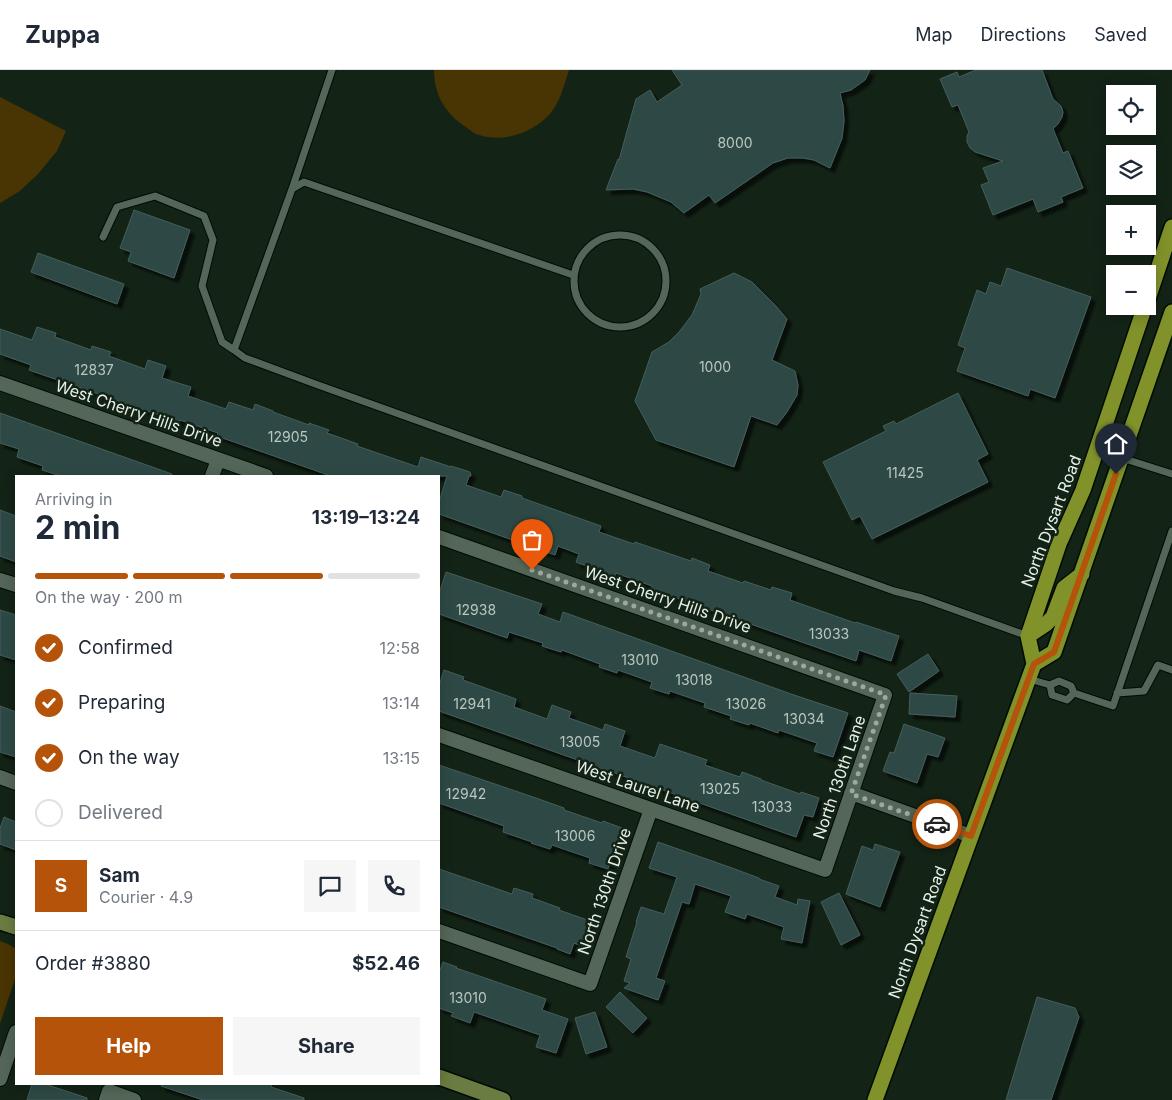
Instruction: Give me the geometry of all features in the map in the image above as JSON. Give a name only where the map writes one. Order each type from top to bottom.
[{"type":"main road","points":[[1156,275],[1172,227]]},
{"type":"main road","points":[[1082,574],[1064,588],[1053,617],[1028,636],[1034,664],[1054,652],[1082,574],[1172,312]]},
{"type":"main road","name":"North Dysart Road","points":[[1028,636],[1059,544],[1083,490],[1142,315]]},
{"type":"main road","name":"North Dysart Road","points":[[875,1100],[1034,664]]},
{"type":"main road","points":[[0,922],[15,928]]},
{"type":"main road","points":[[440,1077],[503,1100]]},
{"type":"street","name":"West Cherry Hills Drive","points":[[0,383],[263,475]]},
{"type":"street","points":[[212,475],[218,460]]},
{"type":"street","name":"West Cherry Hills Drive","points":[[440,537],[886,695]]},
{"type":"street","points":[[0,580],[15,586]]},
{"type":"street","name":"North 130th Lane","points":[[825,870],[886,695]]},
{"type":"street","name":"West Laurel Lane","points":[[440,734],[825,870]]},
{"type":"street","points":[[0,777],[15,783]]},
{"type":"street","points":[[851,794],[971,836]]},
{"type":"street","name":"North 130th Drive","points":[[440,931],[590,984],[651,809]]},
{"type":"street","points":[[0,1079],[15,1035]]},
{"type":"street","points":[[107,1096],[134,1100]]},
{"type":"lane","points":[[234,350],[292,189],[332,70]]},
{"type":"lane","points":[[292,189],[304,182],[573,275]]},
{"type":"lane","points":[[103,237],[117,207],[155,196],[204,216],[212,240],[202,286],[222,342],[245,358],[894,592],[922,598],[1028,636]]},
{"type":"lane","points":[[622,234],[636,237],[648,244],[658,254],[664,266],[667,280],[665,294],[659,307],[650,317],[638,324],[624,328],[610,327],[599,323],[582,308],[576,298],[573,287],[573,275],[577,262],[585,250],[596,241],[622,234]]},
{"type":"lane","points":[[1122,458],[1172,474]]},
{"type":"lane","points":[[1029,679],[1050,686],[1059,681],[1071,686],[1074,693],[1113,706],[1172,531]]},
{"type":"lane","points":[[1117,693],[1144,691],[1158,665],[1172,670]]},
{"type":"lane","points":[[1050,686],[1052,695],[1067,700],[1074,693]]},
{"type":"shaded area","points":[[434,70],[569,70],[559,99],[549,115],[526,131],[517,135],[498,138],[475,134],[452,116],[442,103],[436,87]]},
{"type":"shaded area","points":[[0,97],[66,131],[57,151],[38,174],[20,191],[0,203]]},
{"type":"shaded area","points":[[0,941],[15,948],[15,979],[0,1024]]},
{"type":"building","points":[[672,70],[870,70],[865,80],[851,90],[840,93],[844,121],[842,138],[830,168],[814,160],[788,158],[773,163],[715,203],[709,195],[684,213],[671,202],[647,192],[633,189],[606,190],[619,160],[636,99],[650,90],[657,102],[682,85]]},
{"type":"building","points":[[976,70],[1042,70],[1053,99],[1061,106],[1063,112],[1058,124],[1053,129],[1063,153],[1068,151],[1083,188],[1061,197],[1063,202],[1038,212],[1033,199],[993,215],[981,185],[989,182],[983,168],[1003,161],[975,152],[970,148],[967,142],[969,132],[958,105],[952,107],[940,79],[957,72],[959,77]]},
{"type":"building","points":[[134,210],[190,230],[174,278],[128,261],[131,252],[120,248]]},
{"type":"building","points":[[38,253],[124,284],[117,304],[31,272]]},
{"type":"building","points":[[1007,268],[1091,297],[1055,398],[1030,389],[1028,396],[957,371],[965,348],[958,345],[977,290],[986,294],[990,282],[1001,286]]},
{"type":"building","points":[[734,273],[752,282],[787,319],[772,360],[795,371],[798,385],[797,395],[777,425],[751,416],[734,467],[656,440],[635,401],[652,352],[669,342],[692,315],[701,294],[700,289]]},
{"type":"building","points":[[37,327],[56,333],[55,337],[91,350],[92,346],[111,352],[109,356],[145,369],[148,360],[166,366],[162,378],[191,387],[188,396],[226,409],[229,402],[253,410],[255,404],[309,425],[309,423],[329,430],[327,433],[358,444],[357,446],[418,467],[421,457],[470,472],[471,476],[469,476],[466,485],[501,497],[504,490],[522,496],[522,498],[601,526],[599,532],[691,561],[692,558],[710,565],[708,571],[743,583],[744,581],[771,590],[772,587],[792,593],[790,600],[899,636],[891,661],[859,650],[856,661],[651,589],[652,586],[616,573],[615,577],[576,562],[579,554],[558,546],[555,555],[440,514],[440,499],[447,476],[328,475],[217,436],[218,433],[180,420],[179,422],[29,370],[31,365],[0,354],[0,329],[32,340]]},
{"type":"building","points":[[958,393],[988,454],[977,460],[988,482],[872,539],[860,516],[852,520],[823,462],[886,431],[883,426],[894,421],[896,424]]},
{"type":"building","points":[[0,413],[172,475],[58,475],[42,470],[43,466],[17,457],[19,449],[0,443]]},
{"type":"building","points":[[0,510],[15,516],[15,562],[0,556]]},
{"type":"building","points":[[446,572],[542,604],[538,614],[560,622],[563,612],[848,713],[833,757],[814,751],[817,743],[779,730],[778,733],[750,723],[749,725],[730,719],[731,716],[704,707],[705,703],[670,691],[669,694],[650,688],[652,682],[618,670],[617,673],[599,667],[600,664],[562,650],[561,652],[542,646],[543,643],[509,632],[507,638],[440,614],[440,591]]},
{"type":"building","points":[[0,610],[15,615],[15,660],[0,655]]},
{"type":"building","points":[[928,654],[939,671],[909,692],[897,674]]},
{"type":"building","points":[[444,670],[464,677],[463,680],[516,699],[514,707],[547,719],[552,705],[571,712],[569,718],[603,730],[605,724],[625,731],[620,746],[655,758],[660,744],[707,760],[705,765],[740,777],[742,772],[800,794],[801,792],[819,798],[813,817],[804,815],[796,837],[440,711],[440,683]]},
{"type":"building","points":[[910,693],[957,696],[955,717],[909,714]]},
{"type":"building","points":[[0,706],[15,712],[15,757],[0,752]]},
{"type":"building","points":[[904,724],[945,738],[938,757],[927,754],[917,783],[883,771],[890,752],[894,753]]},
{"type":"building","points":[[440,765],[564,808],[564,810],[622,828],[608,869],[589,863],[590,858],[552,845],[550,849],[503,832],[504,826],[440,803]]},
{"type":"building","points":[[4,817],[15,822],[15,850],[0,844],[0,828]]},
{"type":"building","points":[[658,842],[779,886],[775,897],[797,905],[798,899],[810,901],[802,943],[781,939],[784,927],[747,914],[745,919],[725,912],[731,896],[695,884],[689,904],[682,902],[656,978],[665,981],[658,1000],[624,988],[630,983],[624,981],[631,959],[626,957],[641,907],[664,914],[677,877],[649,868]]},
{"type":"building","points":[[875,844],[900,852],[880,907],[846,894],[862,846],[873,850]]},
{"type":"building","points":[[440,869],[512,894],[514,888],[533,894],[532,898],[590,921],[581,946],[574,943],[570,954],[440,907]]},
{"type":"building","points":[[839,893],[860,935],[841,945],[821,902]]},
{"type":"building","points":[[443,962],[546,999],[542,1010],[568,1019],[556,1053],[536,1047],[540,1035],[474,1012],[470,1023],[451,1016],[453,1013],[440,1008],[440,970]]},
{"type":"building","points":[[620,992],[647,1018],[633,1033],[606,1007]]},
{"type":"building","points":[[1037,997],[1075,1008],[1079,1017],[1051,1100],[1006,1100]]},
{"type":"building","points":[[595,1012],[607,1047],[586,1054],[575,1018]]},
{"type":"building","points":[[32,1085],[48,1085],[87,1098],[87,1100],[27,1100]]},
{"type":"building","points":[[272,1085],[271,1087],[304,1098],[304,1100],[203,1100],[161,1086]]},
{"type":"way so far","points":[[532,570],[886,695],[851,794],[937,824]]},
{"type":"route","points":[[937,824],[971,836],[1034,664],[1054,652],[1116,474]]}]
